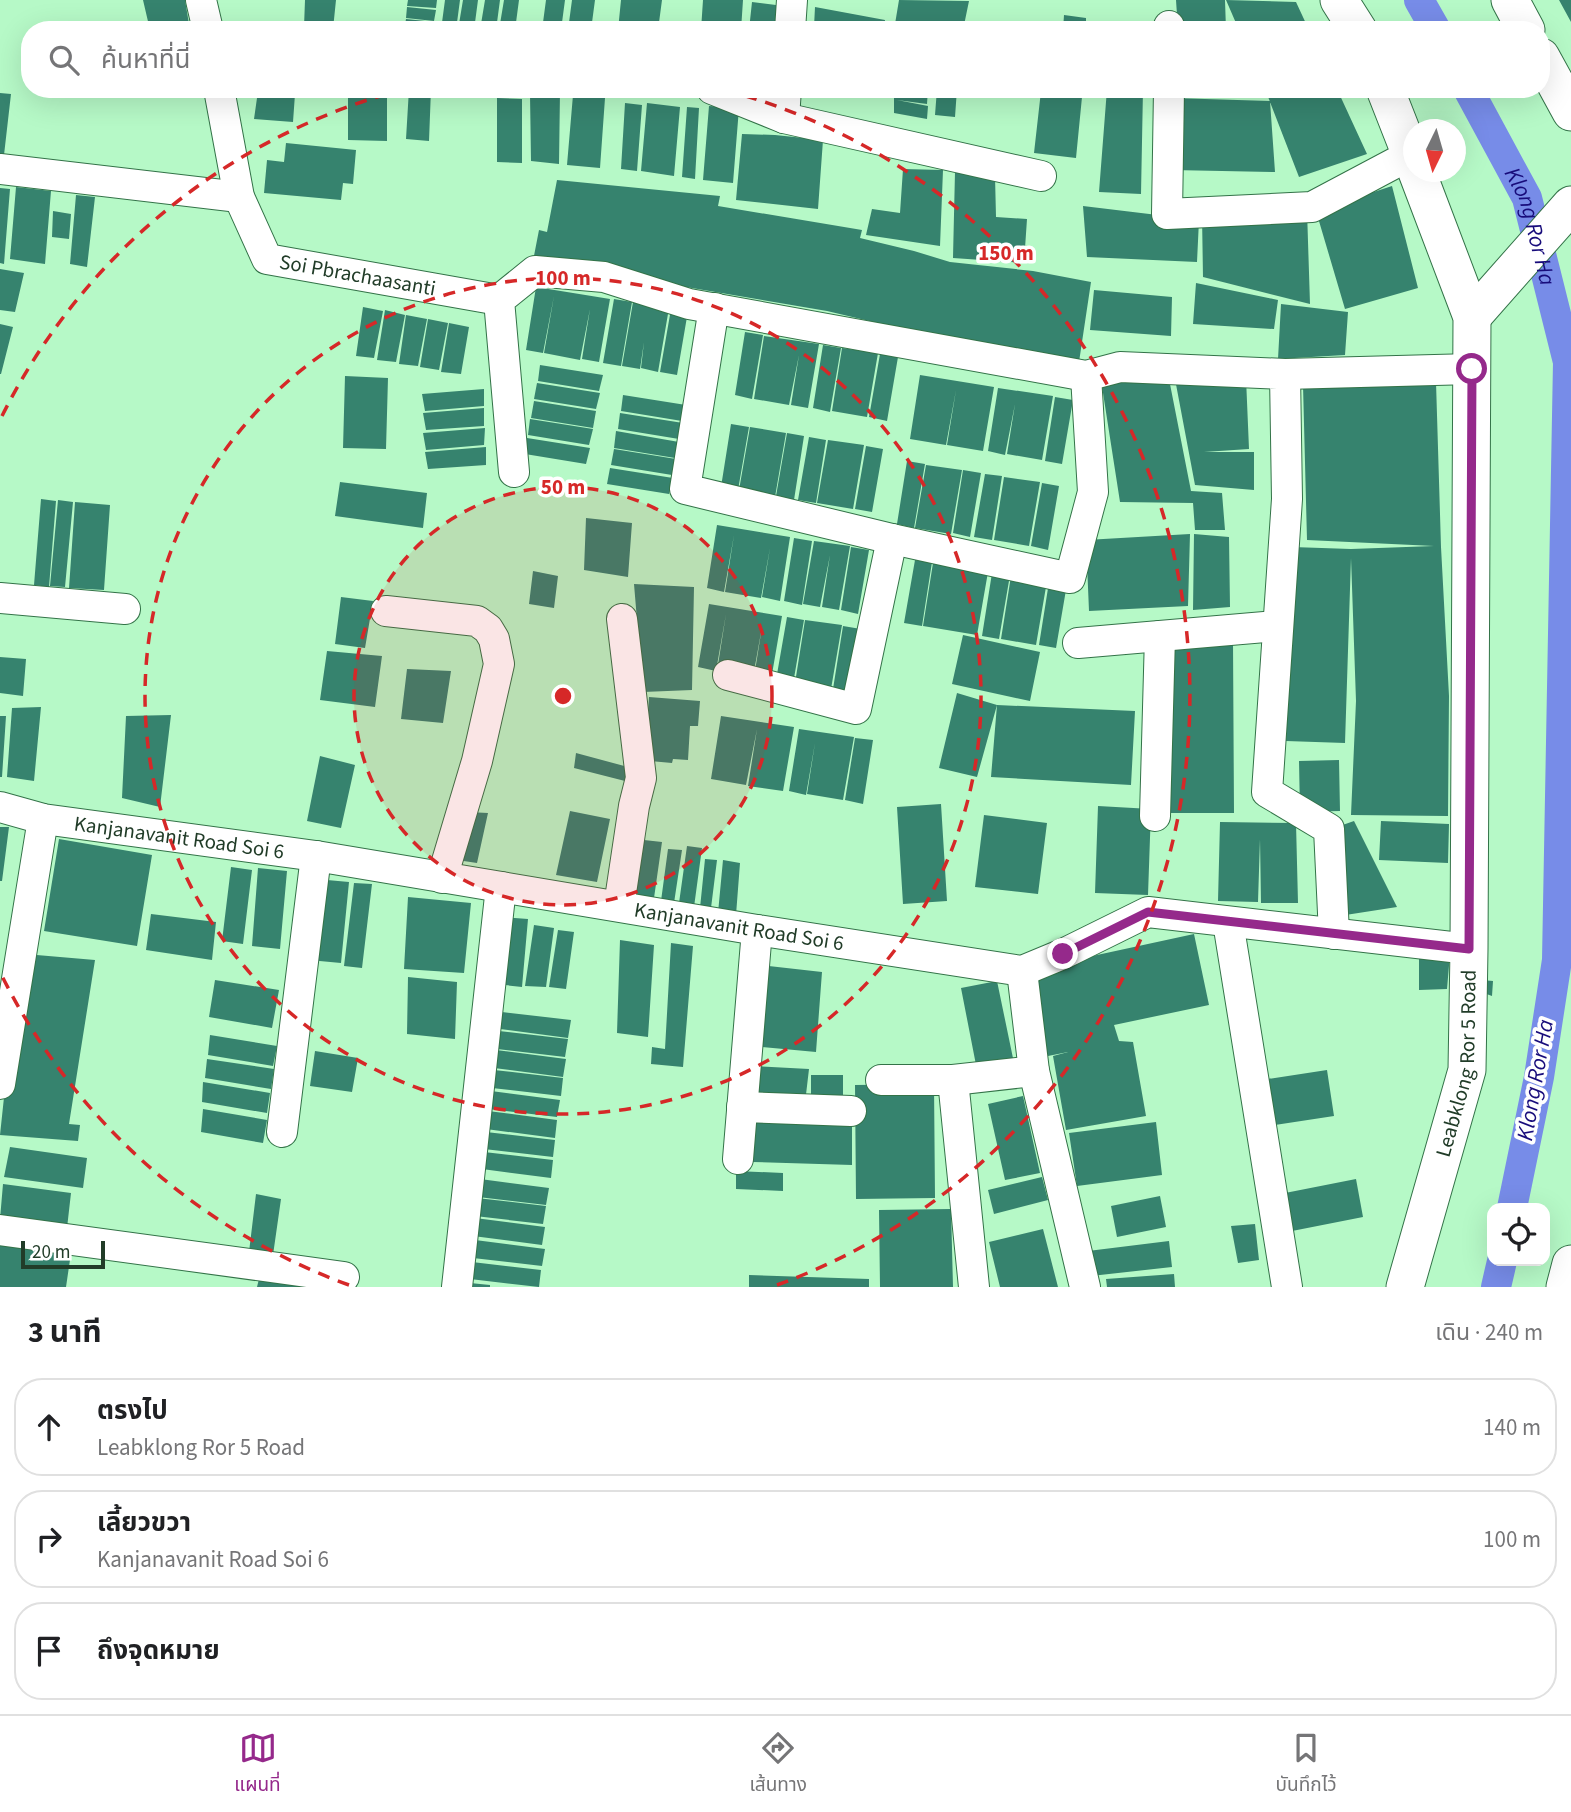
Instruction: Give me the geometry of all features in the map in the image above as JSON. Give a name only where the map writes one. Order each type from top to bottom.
[{"type":"street","points":[[201,0],[206,21]]},
{"type":"street","points":[[791,21],[792,0]]},
{"type":"street","points":[[1339,0],[1352,21]]},
{"type":"street","points":[[1510,0],[1522,21]]},
{"type":"street","points":[[1550,74],[1571,112]]},
{"type":"street","name":"Soi Pbrachaasanti","points":[[221,98],[239,197],[267,259],[499,300]]},
{"type":"street","points":[[759,98],[785,103],[1041,176]]},
{"type":"street","points":[[1169,98],[1167,214],[1312,207],[1403,167]]},
{"type":"street","name":"Leabklong Ror 5 Road","points":[[1388,98],[1403,137]]},
{"type":"street","points":[[0,169],[239,197]]},
{"type":"street","name":"Leabklong Ror 5 Road","points":[[1405,1287],[1467,1070],[1469,949],[1472,317],[1420,182]]},
{"type":"street","points":[[1472,317],[1571,205]]},
{"type":"street","points":[[514,472],[499,300],[535,271],[604,277],[689,304],[1086,376],[1120,367],[1284,374],[1472,369]]},
{"type":"street","points":[[715,308],[685,489],[1070,578],[1093,492],[1086,376]]},
{"type":"street","points":[[1284,374],[1287,499],[1266,792],[1329,829],[1334,934]]},
{"type":"street","points":[[728,675],[856,709],[892,539]]},
{"type":"street","points":[[0,598],[125,609]]},
{"type":"street","points":[[386,611],[477,621],[488,629],[494,639],[499,664],[477,761],[443,878]]},
{"type":"street","points":[[618,906],[641,778],[622,620]]},
{"type":"street","points":[[1078,643],[1277,626]]},
{"type":"street","points":[[1155,817],[1160,636]]},
{"type":"street","name":"Kanjanavanit Road Soi 6","points":[[0,807],[43,819],[316,856],[757,930],[1022,971]]},
{"type":"street","points":[[0,1084],[43,819]]},
{"type":"street","points":[[282,1132],[316,856]]},
{"type":"street","points":[[457,1287],[501,887]]},
{"type":"street","points":[[1085,1287],[1034,1071],[1022,971],[1148,912],[1469,949]]},
{"type":"street","points":[[1228,922],[1287,1287]]},
{"type":"street","points":[[738,1159],[757,930]]},
{"type":"street","points":[[881,1080],[953,1080],[1034,1071]]},
{"type":"street","points":[[953,1080],[974,1287]]},
{"type":"street","points":[[742,1107],[851,1111]]},
{"type":"street","points":[[0,1230],[344,1277]]},
{"type":"street","points":[[1565,1287],[1571,1264]]},
{"type":"building","points":[[143,0],[185,0],[188,21],[148,21]]},
{"type":"building","points":[[305,0],[336,0],[334,21],[304,21]]},
{"type":"building","points":[[408,0],[437,0],[436,8],[407,6]]},
{"type":"building","points":[[445,0],[460,0],[457,21],[442,21]]},
{"type":"building","points":[[463,0],[478,0],[475,21],[460,21]]},
{"type":"building","points":[[485,0],[500,0],[497,21],[482,21]]},
{"type":"building","points":[[504,0],[519,0],[516,21],[500,21]]},
{"type":"building","points":[[546,0],[565,0],[562,21],[543,21]]},
{"type":"building","points":[[572,0],[595,0],[592,21],[569,21]]},
{"type":"building","points":[[621,0],[662,0],[659,21],[619,21]]},
{"type":"building","points":[[703,0],[743,0],[742,21],[702,21]]},
{"type":"building","points":[[899,0],[969,1],[965,21],[896,21]]},
{"type":"building","points":[[1176,0],[1225,0],[1226,21],[1177,21]]},
{"type":"building","points":[[1226,0],[1296,2],[1305,21],[1235,21]]},
{"type":"building","points":[[1559,0],[1571,0],[1571,22]]},
{"type":"building","points":[[752,2],[784,6],[783,21],[750,21]]},
{"type":"building","points":[[407,7],[436,10],[434,21],[406,18]]},
{"type":"building","points":[[815,7],[885,20],[885,21],[814,21]]},
{"type":"building","points":[[1064,15],[1086,18],[1086,21],[1064,21]]},
{"type":"building","points":[[0,93],[11,94],[4,155],[0,155]]},
{"type":"building","points":[[257,98],[295,98],[293,122],[254,119]]},
{"type":"building","points":[[348,98],[387,98],[387,141],[348,140]]},
{"type":"building","points":[[408,98],[431,98],[429,141],[406,139]]},
{"type":"building","points":[[497,98],[522,99],[522,163],[497,162]]},
{"type":"building","points":[[530,98],[560,98],[559,164],[531,161]]},
{"type":"building","points":[[573,98],[605,98],[600,168],[567,165]]},
{"type":"building","points":[[894,98],[927,98],[927,104],[897,100],[928,106],[927,119],[894,113]]},
{"type":"building","points":[[936,98],[956,98],[955,117],[935,115]]},
{"type":"building","points":[[1040,98],[1082,98],[1076,158],[1034,153]]},
{"type":"building","points":[[1106,98],[1143,98],[1141,194],[1099,192]]},
{"type":"building","points":[[1172,98],[1270,101],[1275,172],[1172,170]]},
{"type":"building","points":[[1268,98],[1341,98],[1367,154],[1299,177]]},
{"type":"building","points":[[625,103],[642,105],[637,171],[621,169]]},
{"type":"building","points":[[647,103],[680,107],[674,176],[641,171]]},
{"type":"building","points":[[709,106],[739,108],[733,183],[703,180]]},
{"type":"building","points":[[687,107],[699,108],[695,179],[682,177]]},
{"type":"building","points":[[742,134],[823,140],[818,209],[736,200]]},
{"type":"building","points":[[286,143],[356,150],[353,184],[343,183],[341,200],[264,193],[267,160],[284,162]]},
{"type":"building","points":[[903,169],[943,170],[940,246],[866,235],[872,209],[900,213]]},
{"type":"building","points":[[955,172],[995,176],[996,217],[1027,219],[1024,263],[953,258]]},
{"type":"building","points":[[557,180],[720,196],[718,206],[862,230],[860,238],[950,262],[1033,271],[1091,282],[1079,362],[933,336],[827,311],[533,261],[539,230],[547,232]]},
{"type":"building","points":[[1392,186],[1418,288],[1345,309],[1316,211]]},
{"type":"building","points":[[16,187],[51,191],[45,264],[10,259]]},
{"type":"building","points":[[0,188],[10,189],[4,264],[0,263]]},
{"type":"building","points":[[76,195],[95,197],[87,267],[70,264]]},
{"type":"building","points":[[1083,206],[1199,220],[1197,262],[1087,257]]},
{"type":"building","points":[[1307,210],[1310,304],[1203,277],[1202,215]]},
{"type":"building","points":[[53,211],[71,214],[69,239],[52,237]]},
{"type":"building","points":[[0,269],[24,273],[15,312],[0,310]]},
{"type":"building","points":[[1196,283],[1278,300],[1274,329],[1193,324]]},
{"type":"building","points":[[536,287],[610,299],[599,362],[582,359],[590,309],[580,360],[544,353],[554,296],[543,353],[526,350]]},
{"type":"building","points":[[1094,290],[1172,297],[1171,336],[1090,330]]},
{"type":"building","points":[[614,299],[632,302],[621,366],[603,363]]},
{"type":"building","points":[[633,302],[669,308],[658,372],[641,368],[644,342],[640,369],[622,366]]},
{"type":"building","points":[[1281,304],[1348,312],[1345,355],[1278,359]]},
{"type":"building","points":[[363,307],[383,311],[374,358],[356,356]]},
{"type":"building","points":[[671,309],[688,311],[677,375],[660,372]]},
{"type":"building","points":[[385,310],[405,315],[396,362],[377,360]]},
{"type":"building","points":[[406,315],[427,319],[418,366],[399,364]]},
{"type":"building","points":[[428,319],[448,323],[439,370],[420,367]]},
{"type":"building","points":[[449,323],[469,327],[461,374],[441,372]]},
{"type":"building","points":[[0,324],[13,327],[1,374],[0,374]]},
{"type":"building","points":[[745,332],[763,335],[752,399],[735,395]]},
{"type":"building","points":[[764,336],[819,344],[808,408],[791,405],[799,355],[789,405],[754,399]]},
{"type":"building","points":[[823,345],[841,348],[830,412],[813,408]]},
{"type":"building","points":[[842,348],[878,353],[867,417],[832,411]]},
{"type":"building","points":[[880,354],[898,357],[887,421],[869,417]]},
{"type":"building","points":[[540,365],[603,375],[599,391],[538,381]]},
{"type":"building","points":[[920,375],[994,387],[983,451],[947,445],[956,390],[946,445],[910,439]]},
{"type":"building","points":[[345,376],[388,378],[386,449],[343,448]]},
{"type":"building","points":[[1246,378],[1249,449],[1204,452],[1254,452],[1254,490],[1195,485],[1175,379]]},
{"type":"building","points":[[1169,379],[1191,491],[1222,493],[1225,530],[1195,530],[1193,503],[1120,502],[1101,380]]},
{"type":"building","points":[[1436,382],[1449,696],[1448,816],[1351,815],[1356,701],[1351,558],[1345,743],[1286,741],[1292,547],[1351,549],[1434,546],[1307,540],[1303,385]]},
{"type":"building","points":[[537,383],[600,393],[596,409],[534,399]]},
{"type":"building","points":[[998,388],[1053,396],[1042,460],[1007,454],[1015,404],[1005,455],[988,451]]},
{"type":"building","points":[[484,389],[484,406],[425,411],[422,394]]},
{"type":"building","points":[[623,395],[686,405],[682,421],[621,411]]},
{"type":"building","points":[[1055,397],[1073,400],[1062,464],[1045,461]]},
{"type":"building","points":[[534,401],[596,411],[593,428],[531,418]]},
{"type":"building","points":[[484,408],[484,426],[426,430],[423,413]]},
{"type":"building","points":[[620,413],[683,423],[679,439],[618,429]]},
{"type":"building","points":[[530,419],[593,429],[589,445],[528,435]]},
{"type":"building","points":[[731,424],[749,427],[738,490],[721,487]]},
{"type":"building","points":[[750,427],[786,433],[775,497],[739,490]]},
{"type":"building","points":[[485,428],[484,445],[426,450],[423,433]]},
{"type":"building","points":[[616,431],[679,442],[675,458],[614,448]]},
{"type":"building","points":[[787,433],[804,436],[794,500],[776,496]]},
{"type":"building","points":[[809,437],[826,440],[816,503],[798,500]]},
{"type":"building","points":[[527,438],[590,448],[586,464],[525,454]]},
{"type":"building","points":[[828,440],[864,445],[853,509],[817,503]]},
{"type":"building","points":[[866,446],[883,449],[872,512],[855,509]]},
{"type":"building","points":[[486,447],[486,465],[428,469],[425,452]]},
{"type":"building","points":[[614,449],[676,459],[672,475],[611,465]]},
{"type":"building","points":[[907,461],[925,464],[914,528],[897,524]]},
{"type":"building","points":[[926,465],[962,470],[951,534],[915,528]]},
{"type":"building","points":[[610,468],[673,478],[669,494],[607,484]]},
{"type":"building","points":[[963,470],[981,473],[970,537],[953,533]]},
{"type":"building","points":[[985,474],[1002,476],[992,540],[974,537]]},
{"type":"building","points":[[1004,477],[1040,482],[1029,546],[994,540]]},
{"type":"building","points":[[340,482],[427,493],[423,528],[335,516]]},
{"type":"building","points":[[1042,483],[1059,486],[1048,550],[1031,546]]},
{"type":"building","points":[[41,499],[56,501],[49,587],[34,585]]},
{"type":"building","points":[[58,500],[73,502],[65,587],[50,586]]},
{"type":"building","points":[[75,502],[110,505],[104,590],[69,588]]},
{"type":"building","points":[[586,518],[632,523],[628,577],[584,570]]},
{"type":"building","points":[[717,525],[790,537],[780,601],[762,597],[770,548],[761,598],[725,592],[734,535],[724,592],[707,588]]},
{"type":"building","points":[[1190,534],[1188,606],[1089,611],[1086,540]]},
{"type":"building","points":[[1194,534],[1229,537],[1230,607],[1193,610]]},
{"type":"building","points":[[794,538],[812,541],[802,605],[784,601]]},
{"type":"building","points":[[814,541],[850,546],[839,610],[822,607],[830,555],[820,607],[803,604]]},
{"type":"building","points":[[851,547],[869,550],[858,614],[841,610]]},
{"type":"building","points":[[915,560],[932,562],[922,626],[904,623]]},
{"type":"building","points":[[933,563],[988,572],[977,635],[923,626]]},
{"type":"building","points":[[533,571],[558,576],[554,608],[529,604]]},
{"type":"building","points":[[992,573],[1010,575],[999,639],[982,636]]},
{"type":"building","points":[[1011,576],[1047,581],[1036,645],[1001,639]]},
{"type":"building","points":[[1049,582],[1067,584],[1056,648],[1039,645]]},
{"type":"building","points":[[634,584],[694,587],[692,690],[643,692]]},
{"type":"building","points":[[341,597],[373,601],[365,648],[335,644]]},
{"type":"building","points":[[709,604],[782,616],[771,680],[754,677],[762,627],[753,677],[717,671],[726,614],[716,671],[698,667]]},
{"type":"building","points":[[787,617],[804,620],[793,684],[776,680]]},
{"type":"building","points":[[805,620],[842,625],[831,689],[795,683]]},
{"type":"building","points":[[843,626],[861,629],[850,693],[833,689]]},
{"type":"building","points":[[963,635],[1040,652],[1030,701],[952,684]]},
{"type":"building","points":[[1233,642],[1234,813],[1168,813],[1167,643]]},
{"type":"building","points":[[327,651],[382,656],[375,707],[320,700]]},
{"type":"building","points":[[0,657],[26,659],[23,696],[0,693]]},
{"type":"building","points":[[407,669],[451,671],[443,723],[401,719]]},
{"type":"building","points":[[957,693],[997,705],[977,777],[939,768]]},
{"type":"building","points":[[649,697],[700,701],[698,726],[690,726],[688,760],[673,759],[672,763],[650,761],[646,745]]},
{"type":"building","points":[[997,705],[1135,711],[1131,785],[991,777]]},
{"type":"building","points":[[41,707],[34,781],[7,777],[12,708]]},
{"type":"building","points":[[171,715],[160,807],[122,798],[126,716]]},
{"type":"building","points":[[0,716],[6,716],[2,777],[0,777]]},
{"type":"building","points":[[721,716],[794,727],[783,791],[748,786],[757,729],[746,785],[711,779]]},
{"type":"building","points":[[799,729],[854,737],[843,800],[807,794],[815,743],[806,795],[789,791]]},
{"type":"building","points":[[855,738],[873,740],[863,804],[845,800]]},
{"type":"building","points":[[576,753],[628,767],[625,781],[574,768]]},
{"type":"building","points":[[320,756],[355,765],[341,828],[307,821]]},
{"type":"building","points":[[1339,760],[1340,811],[1300,812],[1299,761]]},
{"type":"building","points":[[941,804],[947,901],[903,904],[897,807]]},
{"type":"building","points":[[1098,806],[1151,809],[1148,895],[1095,893]]},
{"type":"building","points":[[570,811],[610,819],[597,882],[556,875]]},
{"type":"building","points":[[468,812],[488,813],[477,863],[457,860]]},
{"type":"building","points":[[984,815],[1047,823],[1038,894],[975,887]]},
{"type":"building","points":[[1354,821],[1397,907],[1339,916],[1334,828]]},
{"type":"building","points":[[1381,821],[1449,824],[1448,863],[1379,860]]},
{"type":"building","points":[[1220,822],[1296,823],[1298,903],[1261,903],[1260,839],[1258,902],[1218,901]]},
{"type":"building","points":[[0,827],[9,827],[2,881],[0,881]]},
{"type":"building","points":[[59,839],[152,855],[137,946],[44,931]]},
{"type":"building","points":[[635,839],[662,842],[654,898],[626,895]]},
{"type":"building","points":[[687,846],[702,848],[694,907],[679,903]]},
{"type":"building","points":[[668,849],[682,850],[674,903],[661,901]]},
{"type":"building","points":[[705,859],[717,860],[711,908],[700,908]]},
{"type":"building","points":[[723,860],[740,863],[736,915],[718,913]]},
{"type":"building","points":[[231,867],[252,870],[243,944],[222,941]]},
{"type":"building","points":[[258,868],[287,871],[280,949],[252,946]]},
{"type":"building","points":[[316,879],[349,882],[341,963],[309,960]]},
{"type":"building","points":[[354,883],[372,884],[362,968],[344,966]]},
{"type":"building","points":[[408,897],[471,903],[464,973],[404,969]]},
{"type":"building","points":[[151,914],[216,922],[212,960],[146,950]]},
{"type":"building","points":[[502,917],[528,919],[522,987],[496,984]]},
{"type":"building","points":[[534,925],[554,928],[546,987],[525,986]]},
{"type":"building","points":[[558,930],[574,932],[566,989],[549,987]]},
{"type":"building","points":[[1194,934],[1209,1005],[1114,1025],[1119,1041],[1133,1042],[1146,1116],[1066,1130],[1053,1056],[1068,1052],[1043,1057],[1024,974]]},
{"type":"building","points":[[620,940],[654,945],[648,1037],[617,1033]]},
{"type":"building","points":[[671,943],[693,946],[683,1067],[651,1064],[652,1047],[665,1049]]},
{"type":"building","points":[[1419,953],[1450,954],[1447,989],[1419,990]]},
{"type":"building","points":[[25,954],[95,960],[69,1124],[80,1125],[78,1141],[0,1135]]},
{"type":"building","points":[[760,965],[822,972],[816,1052],[752,1046]]},
{"type":"building","points":[[408,977],[457,982],[455,1039],[407,1034]]},
{"type":"building","points":[[215,980],[279,990],[272,1028],[209,1017]]},
{"type":"building","points":[[1482,980],[1493,981],[1492,996],[1481,992]]},
{"type":"building","points":[[997,981],[1014,1063],[977,1070],[961,988]]},
{"type":"building","points":[[502,1012],[571,1020],[568,1038],[500,1029]]},
{"type":"building","points":[[499,1031],[568,1039],[565,1057],[497,1049]]},
{"type":"building","points":[[210,1035],[277,1046],[273,1066],[208,1055]]},
{"type":"building","points":[[496,1050],[566,1059],[563,1077],[494,1068]]},
{"type":"building","points":[[315,1051],[358,1058],[352,1092],[310,1086]]},
{"type":"building","points":[[207,1059],[274,1069],[271,1089],[205,1078]]},
{"type":"building","points":[[753,1066],[809,1069],[805,1103],[749,1100]]},
{"type":"building","points":[[494,1070],[563,1078],[561,1096],[492,1088]]},
{"type":"building","points":[[1327,1070],[1334,1116],[1268,1126],[1261,1080]]},
{"type":"building","points":[[811,1075],[843,1075],[843,1095],[811,1095]]},
{"type":"building","points":[[203,1082],[270,1093],[267,1113],[202,1102]]},
{"type":"building","points":[[934,1084],[935,1198],[856,1199],[855,1085]]},
{"type":"building","points":[[491,1091],[560,1100],[557,1117],[489,1109]]},
{"type":"building","points":[[1023,1096],[1040,1173],[1005,1180],[988,1104]]},
{"type":"building","points":[[203,1109],[267,1120],[263,1143],[201,1132]]},
{"type":"building","points":[[488,1111],[557,1120],[555,1138],[486,1129]]},
{"type":"building","points":[[753,1115],[852,1119],[852,1165],[753,1162]]},
{"type":"building","points":[[1156,1122],[1162,1175],[1077,1186],[1069,1133]]},
{"type":"building","points":[[486,1132],[555,1140],[553,1157],[484,1149]]},
{"type":"building","points":[[10,1147],[87,1158],[83,1188],[4,1177]]},
{"type":"building","points":[[484,1152],[553,1160],[551,1178],[482,1169]]},
{"type":"building","points":[[736,1171],[783,1173],[783,1191],[736,1189]]},
{"type":"building","points":[[1042,1177],[1048,1200],[994,1214],[988,1190]]},
{"type":"building","points":[[480,1179],[549,1188],[546,1205],[478,1197]]},
{"type":"building","points":[[1356,1179],[1363,1217],[1287,1232],[1280,1194]]},
{"type":"building","points":[[3,1184],[71,1193],[67,1228],[0,1219]]},
{"type":"building","points":[[256,1194],[281,1199],[273,1255],[249,1252]]},
{"type":"building","points":[[1160,1196],[1166,1227],[1117,1237],[1111,1206]]},
{"type":"building","points":[[477,1198],[546,1206],[543,1224],[475,1216]]},
{"type":"building","points":[[951,1209],[953,1287],[880,1287],[879,1210]]},
{"type":"building","points":[[475,1218],[545,1227],[542,1245],[473,1236]]},
{"type":"building","points":[[1255,1224],[1259,1260],[1238,1263],[1231,1226]]},
{"type":"building","points":[[1043,1229],[1058,1287],[1000,1287],[989,1242]]},
{"type":"building","points":[[0,1240],[71,1253],[66,1287],[0,1287]]},
{"type":"building","points":[[475,1240],[545,1249],[542,1266],[473,1258]]},
{"type":"building","points":[[1169,1241],[1172,1267],[1091,1276],[1088,1251]]},
{"type":"building","points":[[472,1262],[541,1270],[539,1287],[470,1279]]},
{"type":"building","points":[[1174,1274],[1175,1287],[1107,1287],[1106,1279]]},
{"type":"building","points":[[749,1275],[869,1279],[869,1287],[749,1287]]},
{"type":"building","points":[[259,1279],[299,1286],[299,1287],[257,1287]]},
{"type":"building","points":[[470,1283],[490,1285],[490,1287],[469,1287]]},
{"type":"waterway","name":"Klong Ror Ha","points":[[1419,0],[1431,21]]},
{"type":"waterway","name":"Klong Ror Ha","points":[[1473,98],[1527,198],[1568,362],[1557,960],[1539,1077],[1513,1203]]},
{"type":"waterway","name":"Klong Ror Ha","points":[[1496,1287],[1501,1266]]},
{"type":"route","points":[[1063,954],[1148,912],[1469,949],[1472,369]]}]
